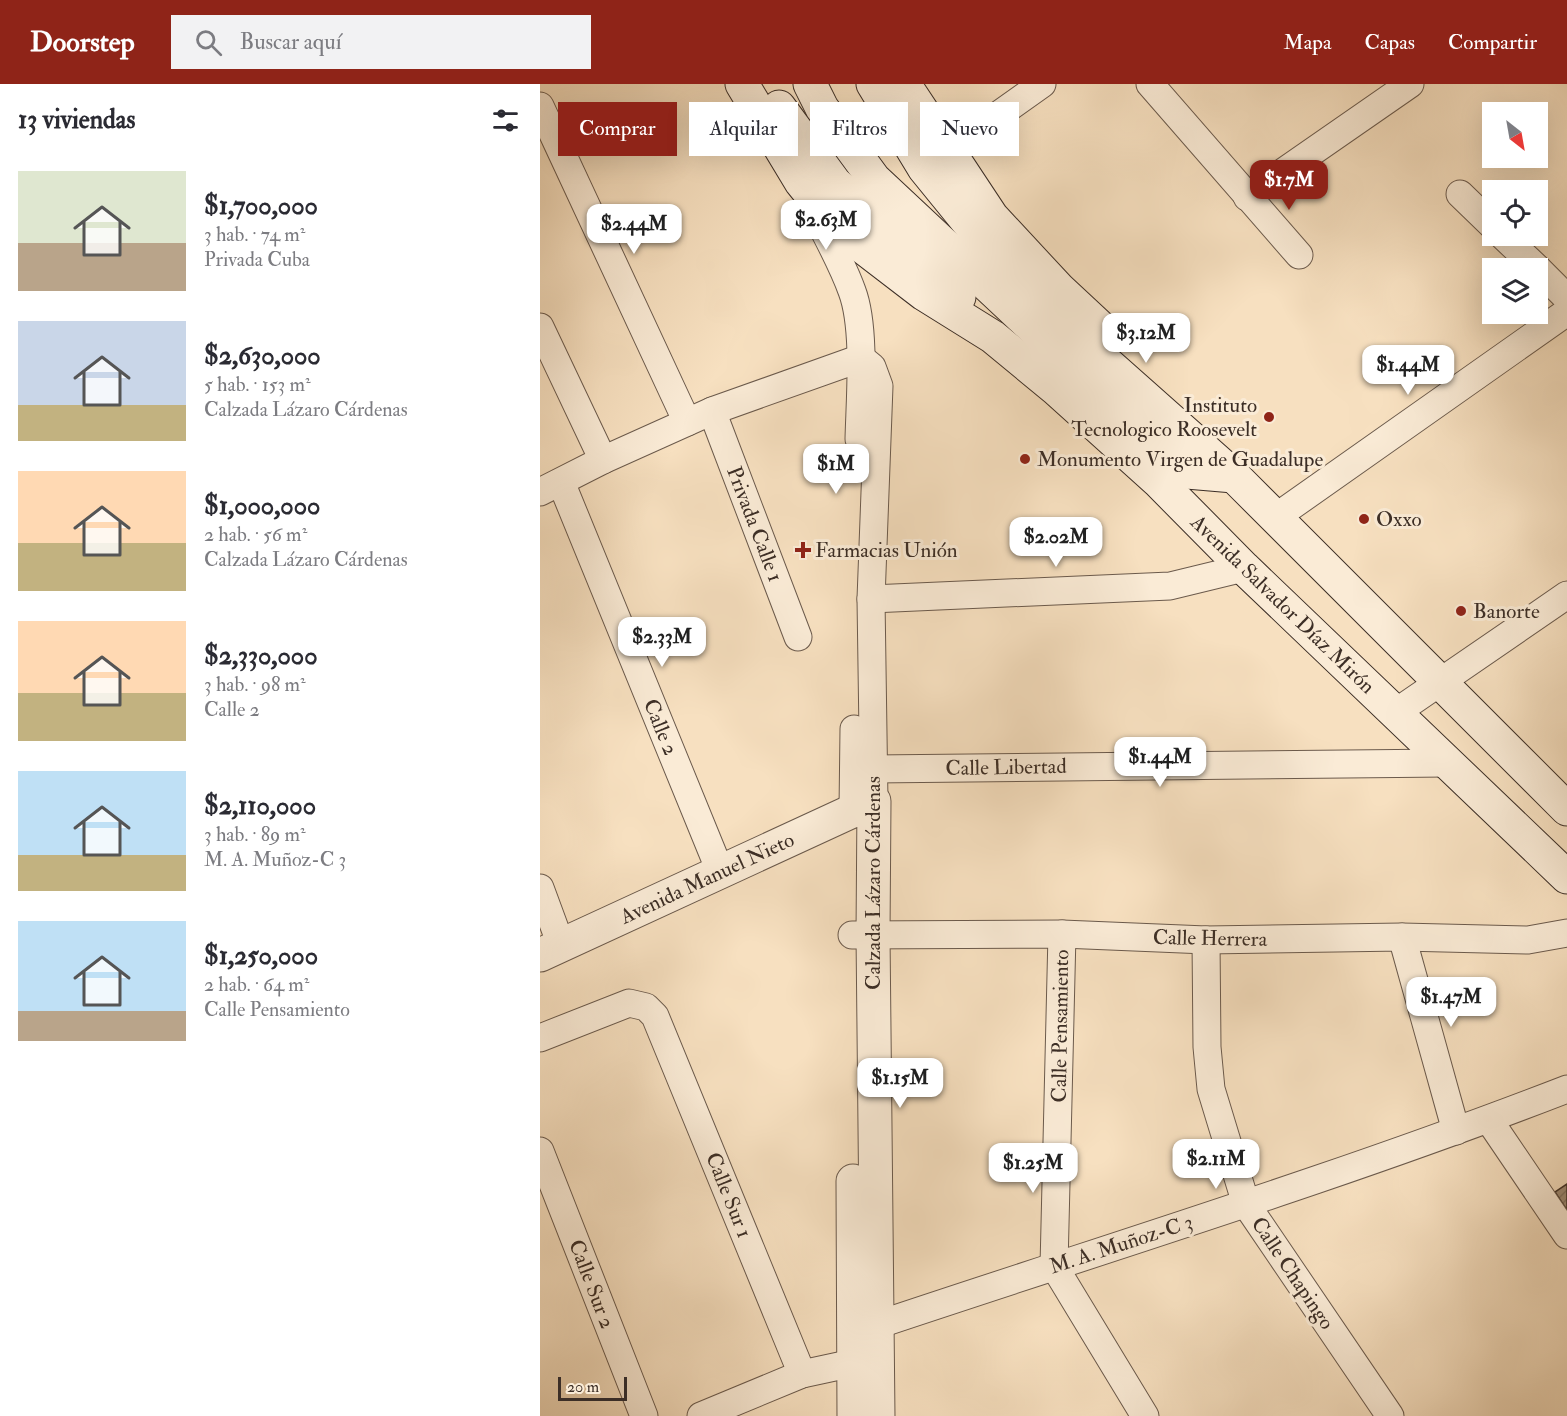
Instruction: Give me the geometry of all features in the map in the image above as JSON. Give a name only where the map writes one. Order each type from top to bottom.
[{"type":"main road","name":"Avenida Salvador Díaz Mirón","points":[[742,84],[801,183],[838,228],[924,294],[993,338],[1056,389],[1158,482],[1244,568],[1567,877]]},
{"type":"main road","name":"Avenida Salvador Díaz Mirón","points":[[767,84],[782,112],[835,183],[965,302],[993,338]]},
{"type":"main road","points":[[810,84],[822,108],[874,179],[1187,472],[1234,476]]},
{"type":"main road","points":[[873,84],[924,168],[1024,290],[1234,476],[1567,809]]},
{"type":"main road","points":[[904,84],[920,107]]},
{"type":"main road","points":[[953,156],[992,217],[1058,288],[1213,432],[1234,476]]},
{"type":"main road","name":"Avenida Manuel Nieto","points":[[550,950],[864,806]]},
{"type":"main road","name":"Calzada Lázaro Cárdenas","points":[[854,1416],[853,1363],[864,806]]},
{"type":"main road","name":"Calzada Lázaro Cárdenas","points":[[862,934],[877,1325],[878,1416]]},
{"type":"street","points":[[1017,102],[1042,84]]},
{"type":"street","points":[[1150,84],[1299,255]]},
{"type":"street","points":[[1247,197],[1410,84]]},
{"type":"street","points":[[540,106],[550,154],[687,422]]},
{"type":"street","name":"Calzada Lázaro Cárdenas","points":[[801,183],[853,291],[857,309],[861,358],[864,806]]},
{"type":"street","points":[[1460,194],[1482,215]]},
{"type":"street","points":[[1513,246],[1526,258]]},
{"type":"street","points":[[1548,280],[1567,298]]},
{"type":"street","points":[[1276,517],[1567,312]]},
{"type":"street","points":[[540,327],[603,460]]},
{"type":"street","name":"Calzada Lázaro Cárdenas","points":[[861,358],[872,367],[879,386],[863,770]]},
{"type":"street","points":[[551,487],[603,460],[712,411],[861,358]]},
{"type":"street","name":"Privada Calle 1","points":[[712,411],[798,637]]},
{"type":"street","name":"Calle 2","points":[[551,487],[720,871]]},
{"type":"street","points":[[871,599],[1170,586],[1244,568]]},
{"type":"street","points":[[1395,713],[1567,595]]},
{"type":"street","name":"Calle Libertad","points":[[863,770],[1447,763]]},
{"type":"street","points":[[540,888],[550,950]]},
{"type":"street","name":"Calle Herrera","points":[[862,934],[1062,934],[1206,940],[1402,937],[1528,940],[1567,933]]},
{"type":"street","name":"Calle Pensamiento","points":[[1054,1266],[1062,934]]},
{"type":"street","points":[[1402,937],[1456,1131]]},
{"type":"street","name":"Calle Chapingo","points":[[1206,940],[1207,1047],[1212,1089],[1246,1204],[1390,1416]]},
{"type":"street","name":"Calle Sur 1","points":[[540,1038],[629,1003],[646,1007],[656,1016],[802,1374]]},
{"type":"street","name":"M. A. Muñoz-C 3","points":[[877,1325],[1246,1204],[1489,1120],[1567,1089]]},
{"type":"street","points":[[1489,1120],[1567,1235]]},
{"type":"street","name":"Calle Sur 2","points":[[540,1151],[644,1416]]},
{"type":"street","points":[[1054,1266],[1145,1416]]},
{"type":"street","points":[[702,1416],[802,1374],[853,1363]]},
{"type":"building","points":[[1567,1184],[1567,1210],[1555,1192]]},
{"type":"place","name":"Instituto Tecnologico Roosevelt","points":[[1269,417]]},
{"type":"place","name":"Monumento Virgen de Guadalupe","points":[[1025,459]]},
{"type":"place","name":"Oxxo","points":[[1364,519]]},
{"type":"place","name":"Farmacias Unión","points":[[803,550]]},
{"type":"place","name":"Banorte","points":[[1461,611]]}]
